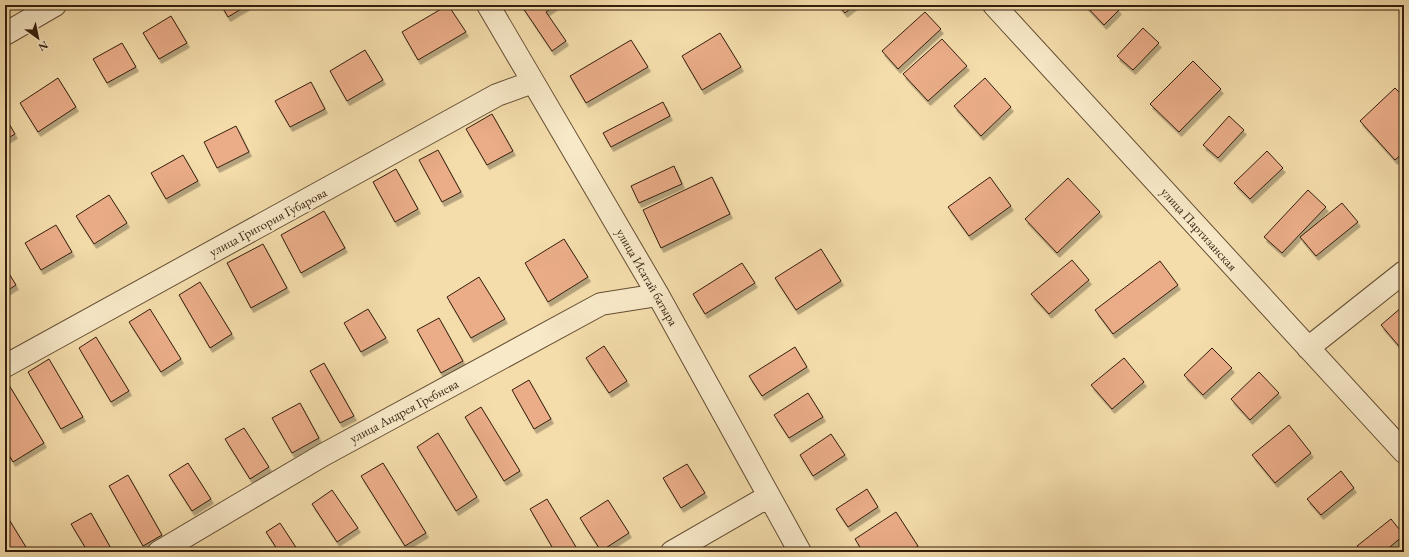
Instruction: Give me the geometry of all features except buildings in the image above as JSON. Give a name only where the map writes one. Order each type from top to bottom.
[{"type":"street","points":[[5,34],[55,5]]},
{"type":"street","name":"улица Исатай батыра","points":[[488,5],[658,295],[800,552]]},
{"type":"street","name":"улица Партизанская","points":[[1007,10],[1308,348],[1404,452]]},
{"type":"street","name":"улица Григория Губарова","points":[[5,366],[497,95],[533,82]]},
{"type":"street","points":[[1308,348],[1404,272]]},
{"type":"street","name":"улица Андрея Гребнева","points":[[159,552],[323,455],[601,304],[658,295]]},
{"type":"street","points":[[672,552],[769,496]]}]
